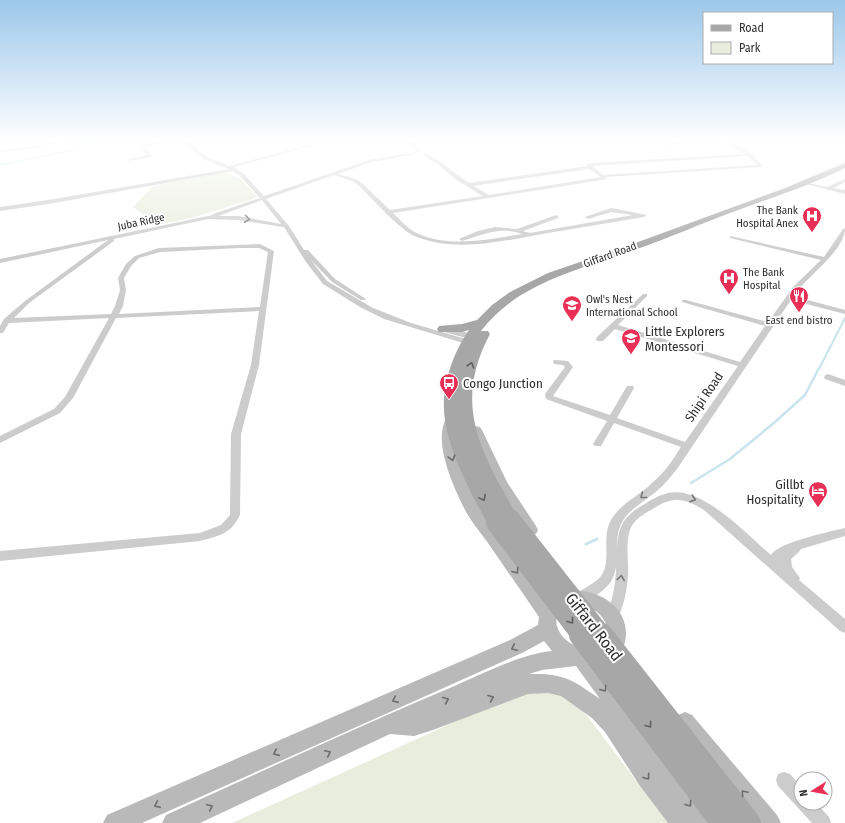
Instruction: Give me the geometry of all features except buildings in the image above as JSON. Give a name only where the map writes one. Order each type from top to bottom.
[{"type":"main road","name":"Giffard Road","points":[[748,823],[480,494],[464,458],[459,418],[452,397],[457,369],[473,343],[481,323],[500,304],[522,290],[546,278],[808,184],[819,178]]},
{"type":"main road","name":"Giffard Road","points":[[473,343],[510,307],[529,293],[555,281],[823,178]]},
{"type":"main road","points":[[447,333],[481,323]]},
{"type":"main road","points":[[447,333],[458,342],[473,343]]},
{"type":"main road","name":"Giffard Road","points":[[459,418],[473,426],[512,506],[581,597]]},
{"type":"main road","name":"Giffard Road","points":[[459,418],[449,432],[449,446],[457,475],[471,507],[548,622]]},
{"type":"main road","name":"Giffard Road","points":[[503,521],[723,823]]},
{"type":"main road","points":[[174,823],[387,725],[531,664],[554,658],[580,657],[593,658],[604,655],[612,649],[617,641],[617,624],[613,616],[599,603],[581,597],[570,597],[559,600],[552,607],[548,622],[553,638],[560,647],[580,657],[703,823]]},
{"type":"main road","points":[[115,823],[517,646],[548,622]]},
{"type":"main road","name":"Giffard Road","points":[[617,641],[769,823]]},
{"type":"main road","points":[[387,725],[414,725],[433,720],[528,684],[548,683],[566,687],[599,711],[612,725],[648,778],[683,823]]},
{"type":"street","points":[[0,209],[48,202],[175,178]]},
{"type":"street","points":[[245,178],[286,226],[302,249],[307,260],[346,297],[386,316],[447,333]]},
{"type":"street","points":[[208,217],[321,178]]},
{"type":"street","points":[[349,178],[360,184],[401,226],[418,236],[437,241],[469,243],[530,235],[644,215],[611,210],[588,217]]},
{"type":"street","points":[[459,178],[489,197]]},
{"type":"street","points":[[468,185],[513,178]]},
{"type":"street","points":[[389,212],[603,178]]},
{"type":"street","points":[[828,188],[845,180]]},
{"type":"street","points":[[808,184],[845,192]]},
{"type":"street","name":"Juba Ridge","points":[[0,261],[208,217],[238,218],[286,226]]},
{"type":"street","points":[[519,230],[554,218],[566,229]]},
{"type":"street","points":[[462,239],[494,228],[519,230],[530,235]]},
{"type":"street","name":"Shipi Road","points":[[581,597],[597,588],[609,575],[610,540],[617,518],[622,512],[663,478],[687,446],[789,297],[808,274],[833,250],[845,230]]},
{"type":"street","points":[[0,331],[7,321],[38,294],[116,237]]},
{"type":"street","points":[[732,237],[825,259]]},
{"type":"street","points":[[0,440],[58,411],[69,398],[119,306],[124,290],[121,278],[128,265],[137,257],[159,250],[183,248],[260,246],[271,251],[255,365],[236,434],[235,515],[230,524],[222,531],[200,537],[0,556]]},
{"type":"street","points":[[329,281],[378,307],[447,333]]},
{"type":"street","points":[[600,339],[645,295]]},
{"type":"street","points":[[789,297],[845,312]]},
{"type":"street","points":[[684,300],[770,325]]},
{"type":"street","points":[[7,321],[263,309]]},
{"type":"street","points":[[613,326],[742,365]]},
{"type":"street","points":[[557,362],[565,363],[568,367],[549,394],[549,397],[687,446]]},
{"type":"street","points":[[828,378],[845,383]]},
{"type":"street","points":[[598,444],[630,388]]},
{"type":"street","points":[[613,616],[617,606],[622,576],[624,538],[628,522],[633,517],[665,498],[681,496],[708,507],[786,577],[845,627]]},
{"type":"street","points":[[775,567],[778,552],[799,546],[815,539],[845,532]]},
{"type":"street","points":[[799,546],[785,556],[784,561],[788,570],[810,597]]},
{"type":"street","points":[[784,780],[793,790]]},
{"type":"street","points":[[812,811],[823,823]]},
{"type":"green space","points":[[192,178],[239,178],[257,196],[256,198],[191,218],[156,225],[133,207],[153,186]]},
{"type":"green space","points":[[527,689],[561,691],[576,701],[668,823],[232,823]]},
{"type":"waterway","points":[[819,369],[845,318]]},
{"type":"waterway","points":[[691,483],[730,459],[775,422],[805,395],[819,368]]},
{"type":"waterway","points":[[586,544],[597,539]]},
{"type":"place","name":"The Bank Hospital Anex","points":[[812,233]]},
{"type":"place","name":"The Bank Hospital","points":[[729,295]]},
{"type":"place","name":"East end bistro","points":[[799,313]]},
{"type":"place","name":"Owl's Nest International School","points":[[572,322]]},
{"type":"place","name":"Little Explorers Montessori","points":[[631,355]]},
{"type":"place","name":"Congo Junction","points":[[449,400]]},
{"type":"place","name":"Gillbt Hospitality","points":[[818,508]]}]
